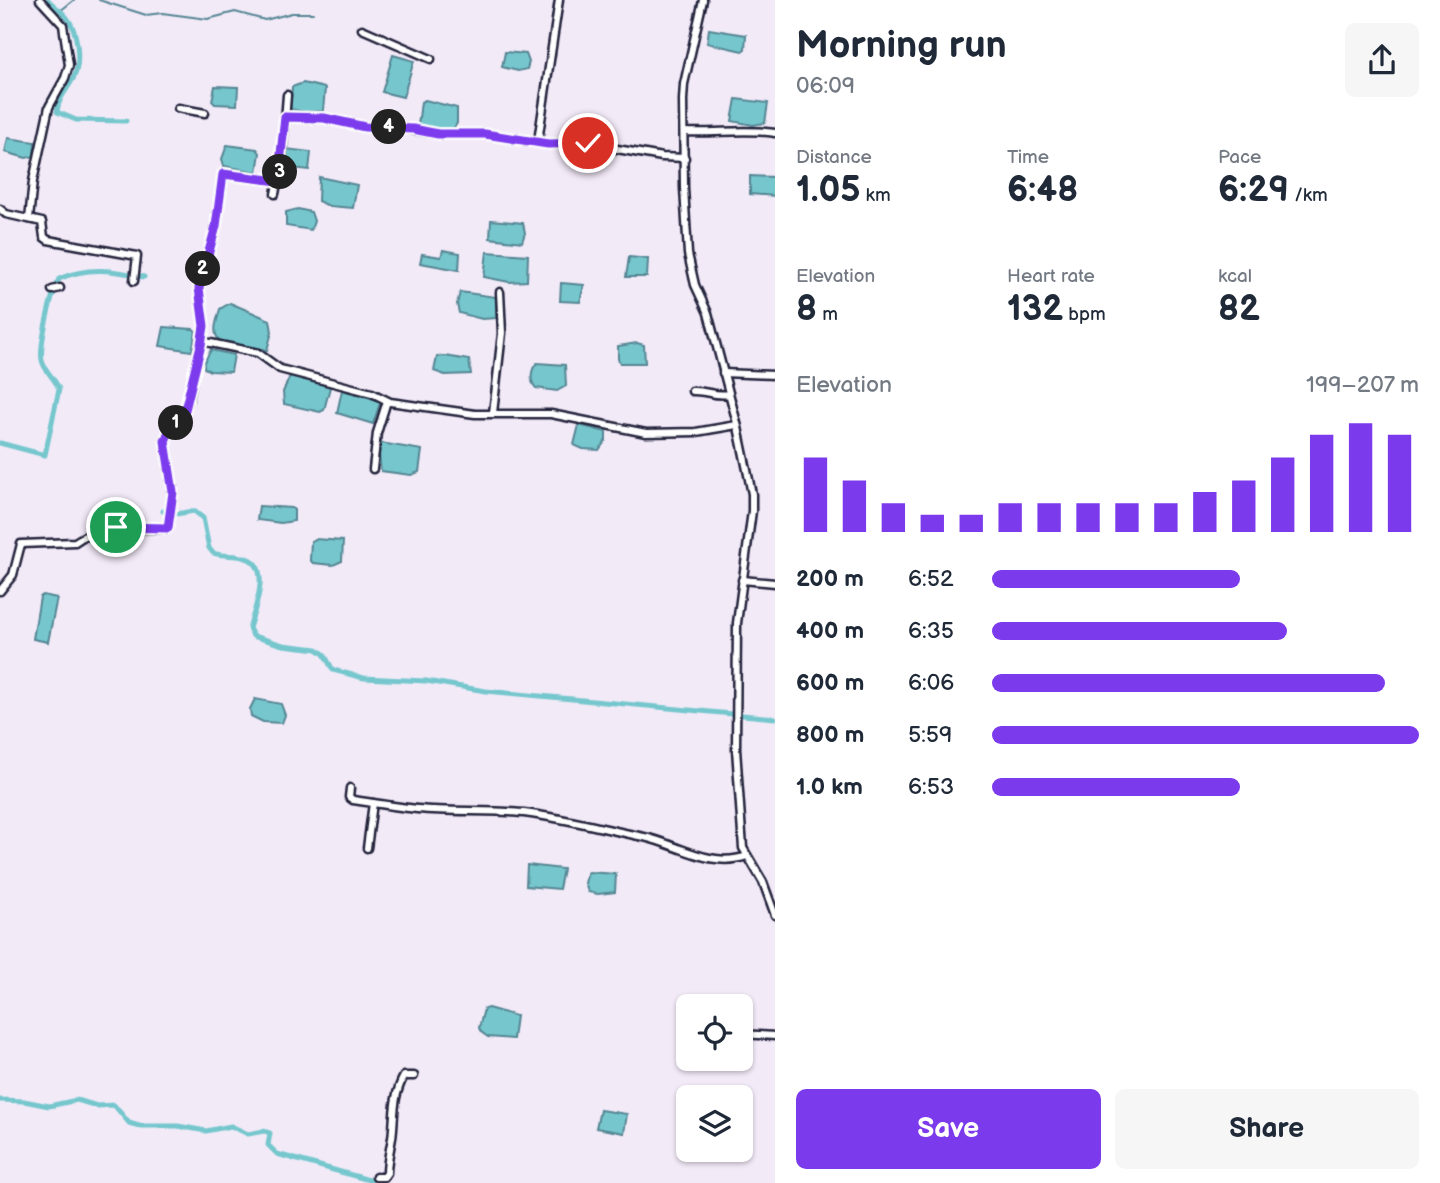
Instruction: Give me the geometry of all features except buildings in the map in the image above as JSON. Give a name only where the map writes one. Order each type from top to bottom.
[{"type":"street","points":[[29,219],[35,169],[49,107],[69,65],[63,25],[40,0]]},
{"type":"street","points":[[538,141],[559,0]]},
{"type":"street","points":[[703,0],[684,84],[688,254],[695,285],[708,313],[750,482],[752,511],[742,580],[735,662],[741,832],[747,856],[763,882],[775,915]]},
{"type":"street","points":[[362,29],[431,59]]},
{"type":"street","points":[[275,194],[287,95]]},
{"type":"street","points":[[178,108],[205,113]]},
{"type":"street","points":[[285,117],[324,118],[365,127],[413,129],[438,134],[469,132],[548,144],[578,142],[684,158]]},
{"type":"street","points":[[684,132],[717,133],[730,129],[775,133]]},
{"type":"street","points":[[0,591],[13,575],[21,544],[75,542],[85,534],[107,528],[168,528],[173,492],[165,441],[170,429],[185,410],[201,341],[204,326],[199,288],[216,226],[223,174],[278,181]]},
{"type":"street","points":[[0,209],[6,214],[44,224],[43,235],[48,240],[137,256],[134,281]]},
{"type":"street","points":[[52,290],[60,288]]},
{"type":"street","points":[[493,413],[502,333],[500,292]]},
{"type":"street","points":[[201,341],[258,354],[280,369],[372,393],[387,401],[475,414],[551,414],[646,433],[696,432],[737,425]]},
{"type":"street","points":[[723,373],[775,375]]},
{"type":"street","points":[[692,391],[707,391],[713,395],[729,394]]},
{"type":"street","points":[[373,469],[377,433],[387,401]]},
{"type":"street","points":[[742,580],[775,583]]},
{"type":"street","points":[[350,788],[351,798],[373,803],[418,809],[490,810],[538,815],[589,823],[668,842],[687,854],[731,859],[747,856]]},
{"type":"street","points":[[367,848],[373,803]]},
{"type":"street","points":[[753,1035],[775,1036]]},
{"type":"street","points":[[376,1177],[384,1177],[387,1173],[393,1129],[391,1118],[402,1078],[414,1076]]},
{"type":"water","points":[[709,29],[746,35],[745,49],[742,51],[707,43]]},
{"type":"water","points":[[505,52],[526,54],[529,62],[527,69],[518,71],[502,67]]},
{"type":"water","points":[[393,55],[414,61],[403,97],[382,92]]},
{"type":"water","points":[[303,83],[325,88],[323,111],[290,109],[292,87]]},
{"type":"water","points":[[215,86],[238,87],[237,105],[215,104],[212,101]]},
{"type":"water","points":[[736,99],[768,103],[765,123],[753,125],[732,121]]},
{"type":"water","points":[[425,100],[457,108],[457,123],[453,130],[439,131],[418,126],[421,102]]},
{"type":"water","points":[[8,138],[35,142],[34,156],[26,158],[5,152]]},
{"type":"water","points":[[227,145],[257,149],[260,153],[257,172],[224,166],[222,159]]},
{"type":"water","points":[[286,149],[311,152],[309,170],[285,167]]},
{"type":"water","points":[[750,176],[775,177],[775,196],[750,194]]},
{"type":"water","points":[[319,177],[357,185],[353,208],[329,206],[318,201]]},
{"type":"water","points":[[298,209],[311,212],[314,221],[311,230],[286,226],[286,212]]},
{"type":"water","points":[[491,220],[523,223],[525,233],[522,242],[490,238]]},
{"type":"water","points":[[443,250],[460,253],[459,270],[420,263],[422,254],[441,257]]},
{"type":"water","points":[[487,252],[528,255],[527,281],[509,282],[484,277]]},
{"type":"water","points":[[629,257],[648,259],[647,277],[626,277]]},
{"type":"water","points":[[561,283],[584,285],[580,302],[560,301]]},
{"type":"water","points":[[460,292],[496,297],[496,318],[482,319],[459,313],[457,304]]},
{"type":"water","points":[[230,303],[270,320],[272,332],[267,350],[220,341],[217,338],[215,330],[220,309]]},
{"type":"water","points":[[164,327],[196,331],[192,351],[160,346]]},
{"type":"water","points":[[637,343],[644,345],[645,363],[620,363],[618,346]]},
{"type":"water","points":[[211,350],[234,355],[231,372],[204,368],[204,362]]},
{"type":"water","points":[[437,357],[469,360],[471,374],[445,375],[434,371]]},
{"type":"water","points":[[537,363],[565,365],[566,386],[557,391],[536,388],[532,375]]},
{"type":"water","points":[[290,376],[330,387],[324,410],[320,412],[284,404],[283,392]]},
{"type":"water","points":[[342,390],[378,400],[380,403],[373,424],[337,413]]},
{"type":"water","points":[[579,425],[606,432],[606,440],[599,450],[583,449],[574,445]]},
{"type":"water","points":[[381,443],[422,450],[419,472],[411,475],[381,471],[378,446]]},
{"type":"water","points":[[259,506],[292,508],[294,521],[281,523],[257,520]]},
{"type":"water","points":[[311,541],[343,541],[342,561],[333,565],[313,563],[310,560]]},
{"type":"water","points":[[43,595],[57,598],[48,642],[33,639],[40,597]]},
{"type":"water","points":[[255,699],[281,704],[285,715],[282,723],[263,722],[251,716],[250,709]]},
{"type":"water","points":[[527,865],[563,869],[559,889],[526,886]]},
{"type":"water","points":[[588,872],[616,874],[615,892],[588,892],[585,883]]},
{"type":"water","points":[[484,1009],[516,1016],[513,1039],[488,1037],[481,1032],[479,1028]]},
{"type":"water","points":[[600,1110],[627,1114],[624,1133],[596,1128]]},
{"type":"waterway","points":[[48,0],[68,19],[77,48],[76,71],[61,98],[57,112],[76,120],[126,121]]},
{"type":"waterway","points":[[60,11],[74,0]]},
{"type":"waterway","points":[[99,0],[146,15],[162,13],[208,19],[235,12],[265,20],[292,13],[313,13]]},
{"type":"waterway","points":[[0,443],[45,455],[59,389],[43,364],[42,343],[59,279],[80,272],[101,270],[144,277]]},
{"type":"waterway","points":[[163,511],[176,514],[194,511],[203,518],[209,548],[213,553],[242,557],[254,563],[259,570],[260,590],[249,628],[253,636],[283,645],[317,649],[324,654],[333,670],[364,678],[426,681],[486,691],[775,718]]},
{"type":"waterway","points":[[0,1100],[49,1106],[77,1100],[97,1106],[114,1105],[129,1123],[139,1126],[178,1126],[206,1131],[231,1126],[248,1134],[264,1131],[270,1133],[268,1145],[277,1154],[369,1180],[371,1183]]},
{"type":"route","points":[[116,527],[168,528],[173,492],[165,441],[170,429],[185,410],[201,345],[204,326],[199,288],[216,226],[223,174],[278,181],[285,117],[324,118],[365,127],[395,127],[438,134],[469,132],[548,144],[588,143]]}]
